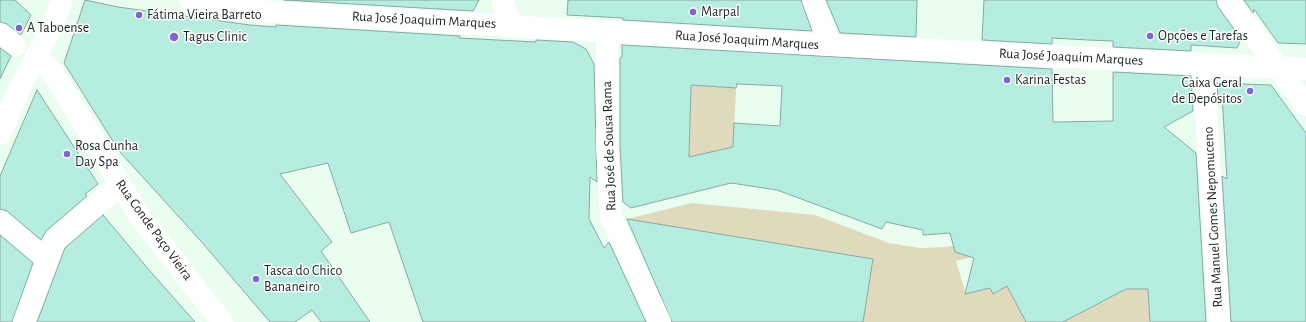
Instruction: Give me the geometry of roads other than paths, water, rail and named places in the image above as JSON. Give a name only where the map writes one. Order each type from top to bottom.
[{"type":"street","points":[[0,134],[19,89],[51,28],[62,0]]},
{"type":"street","name":"Rua José Joaquim Marques","points":[[190,0],[258,11],[831,45],[1306,69]]},
{"type":"street","points":[[503,0],[510,25]]},
{"type":"street","points":[[813,0],[831,45]]},
{"type":"street","points":[[1228,0],[1306,105]]},
{"type":"street","name":"Rua José de Sousa Rama","points":[[607,31],[607,146],[610,217],[660,322]]},
{"type":"street","points":[[0,33],[16,46]]},
{"type":"street","name":"Rua Conde Paço Vieira","points":[[36,57],[51,70],[140,217],[222,322]]},
{"type":"street","name":"Rua Manuel Gomes Nepomuceno","points":[[1203,64],[1219,322]]},
{"type":"street","points":[[24,322],[54,241],[120,185]]},
{"type":"street","points":[[0,220],[47,260]]},
{"type":"place","name":"Marpal","points":[[693,12]]},
{"type":"place","name":"Fátima Vieira Barreto","points":[[139,15]]},
{"type":"place","name":"A Taboense","points":[[19,28]]},
{"type":"place","name":"Opções e Tarefas","points":[[1150,36]]},
{"type":"place","name":"Tagus Clinic","points":[[174,37]]},
{"type":"place","name":"Karina Festas","points":[[1007,80]]},
{"type":"place","name":"Caixa Geral de Depósitos","points":[[1250,91]]},
{"type":"place","name":"Rosa Cunha Day Spa","points":[[67,154]]},
{"type":"place","name":"Tasca do Chico Bananeiro","points":[[256,279]]}]
